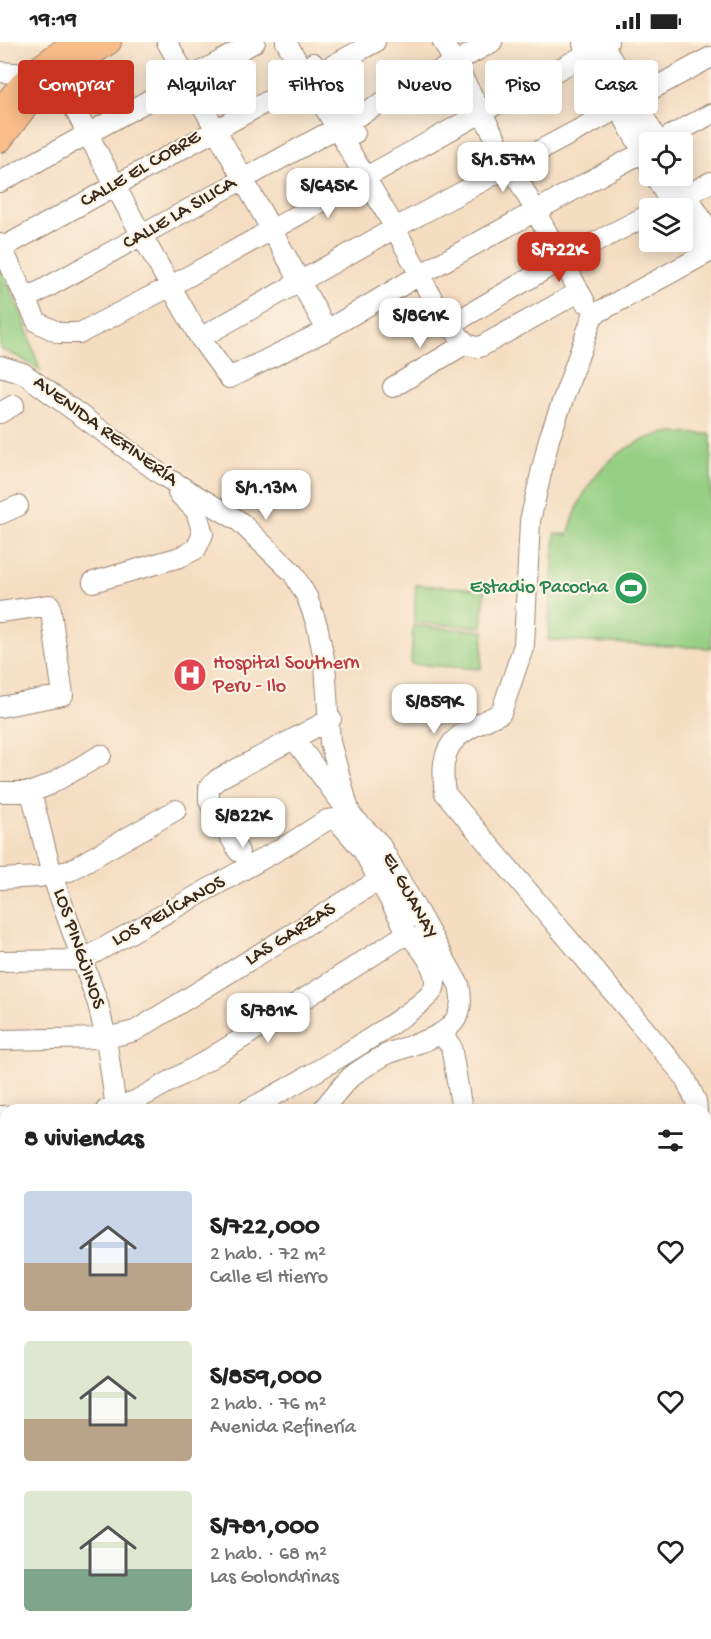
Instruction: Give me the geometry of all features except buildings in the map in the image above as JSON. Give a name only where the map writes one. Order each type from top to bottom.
[{"type":"main road","points":[[50,60],[75,42]]},
{"type":"main road","points":[[81,60],[108,42]]},
{"type":"main road","points":[[0,110],[18,89]]},
{"type":"main road","points":[[0,140],[20,114]]},
{"type":"street","points":[[167,42],[176,60]]},
{"type":"street","points":[[221,60],[255,42]]},
{"type":"street","points":[[286,42],[301,60]]},
{"type":"street","points":[[301,42],[308,60]]},
{"type":"street","name":"CALLE EL COBRE","points":[[343,60],[375,42]]},
{"type":"street","points":[[443,42],[453,60]]},
{"type":"street","name":"CALLE LA SILICA","points":[[460,60],[492,42]]},
{"type":"street","points":[[1,246],[36,322],[59,333],[80,333],[171,286],[596,45],[604,60]]},
{"type":"street","points":[[658,86],[711,57]]},
{"type":"street","points":[[0,72],[18,73]]},
{"type":"street","points":[[473,96],[593,315]]},
{"type":"street","name":"CALLE EL COBRE","points":[[1,246],[268,100]]},
{"type":"street","points":[[0,182],[146,101]]},
{"type":"street","name":"CALLE LA SILICA","points":[[26,299],[376,106]]},
{"type":"street","points":[[78,114],[142,236],[200,338],[229,378],[327,330],[534,211],[639,157]]},
{"type":"street","points":[[205,114],[272,229],[327,330]]},
{"type":"street","points":[[336,114],[426,272],[442,317],[452,324],[465,344],[471,348],[480,347],[579,292]]},
{"type":"street","points":[[200,338],[401,225],[608,114]]},
{"type":"street","points":[[632,114],[642,132]]},
{"type":"street","points":[[682,132],[711,114]]},
{"type":"street","points":[[683,198],[711,182]]},
{"type":"street","points":[[452,324],[561,260],[639,220]]},
{"type":"street","points":[[693,220],[710,233],[711,241]]},
{"type":"street","points":[[693,239],[696,243],[711,250]]},
{"type":"street","points":[[696,1104],[684,1076],[445,793],[441,768],[449,747],[461,735],[501,712],[524,645],[531,521],[549,439],[593,315],[711,250]]},
{"type":"street","points":[[393,387],[465,344]]},
{"type":"street","name":"AVENIDA REFINERÍA","points":[[0,366],[23,373],[162,475],[239,521],[293,573],[307,597],[317,625],[331,719],[330,742],[350,813]]},
{"type":"street","points":[[93,582],[180,557],[196,549],[203,534],[196,512],[162,475]]},
{"type":"street","points":[[0,612],[50,605],[63,695],[0,707]]},
{"type":"street","points":[[239,852],[209,801],[209,788],[218,779],[331,719]]},
{"type":"street","name":"EL GUANAY","points":[[294,739],[350,813],[379,843],[459,985],[462,999],[457,1020],[441,1034]]},
{"type":"street","points":[[0,792],[31,792],[48,786],[101,755]]},
{"type":"street","name":"LOS PINGÜINOS","points":[[31,792],[52,875],[98,1004],[106,1038],[111,1104]]},
{"type":"street","points":[[0,879],[52,875],[69,871],[176,810]]},
{"type":"street","name":"LOS PELÍCANOS","points":[[0,961],[82,960],[289,844],[327,820],[336,819],[362,849],[404,926],[404,933],[412,937],[435,975],[436,984],[432,993],[421,1004],[353,1048],[257,1104]]},
{"type":"street","name":"LAS GARZAS","points":[[0,1040],[106,1038],[135,1031],[379,880]]},
{"type":"street","points":[[126,1104],[206,1061],[400,938],[404,933]]},
{"type":"street","points":[[327,1104],[354,1074],[384,1056],[441,1034],[450,1046],[461,1104]]},
{"type":"green space","points":[[0,265],[24,320],[40,371],[19,357],[0,349]]},
{"type":"green space","name":"Estadio Pacocha","points":[[665,433],[711,434],[711,648],[548,640],[555,533],[568,535],[582,498],[591,483],[614,457],[646,439]]},
{"type":"green space","points":[[416,585],[485,589],[482,627],[414,623]]},
{"type":"green space","points":[[413,626],[484,631],[481,669],[411,664]]},
{"type":"place","name":"Estadio Pacocha","points":[[631,588]]},
{"type":"place","name":"Hospital Southern Peru - Ilo","points":[[190,675]]}]
